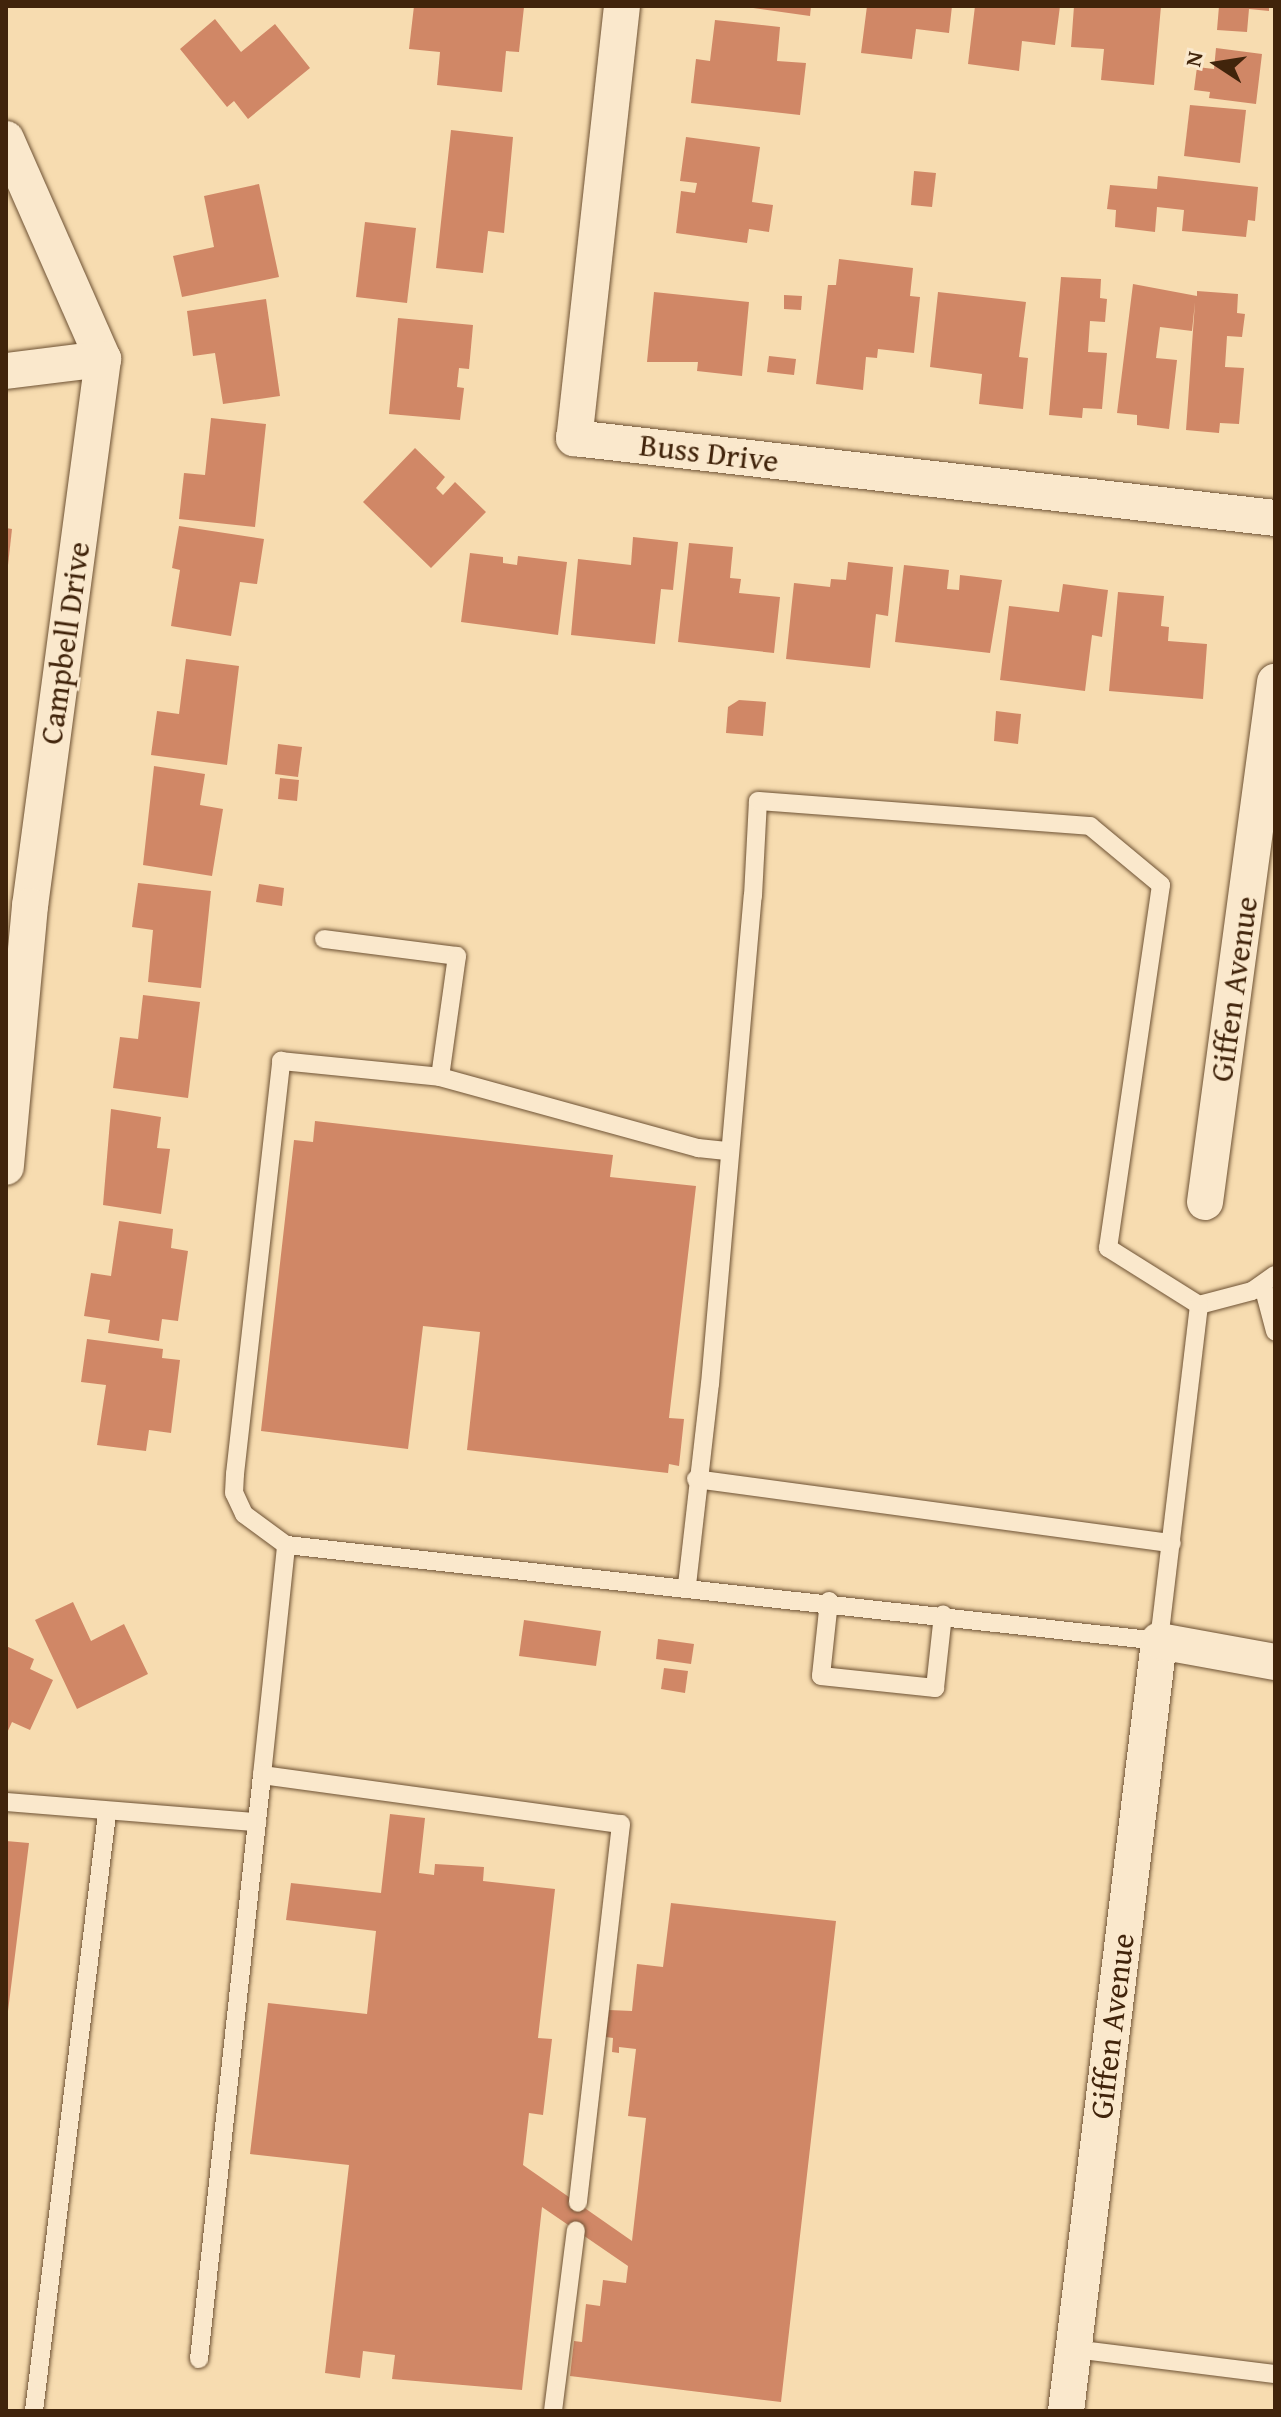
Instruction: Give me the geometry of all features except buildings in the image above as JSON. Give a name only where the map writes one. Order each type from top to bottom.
[{"type":"street","name":"Buss Drive","points":[[622,6],[574,438],[1275,518]]},
{"type":"street","points":[[6,139],[103,359],[6,371]]},
{"type":"street","name":"Campbell Drive","points":[[6,1167],[18,905],[103,359]]},
{"type":"street","name":"Giffen Avenue","points":[[1205,1202],[1275,682]]},
{"type":"street","points":[[1159,1641],[1275,1662]]},
{"type":"street","name":"Giffen Avenue","points":[[1066,2411],[1159,1641]]},
{"type":"lane","points":[[687,1585],[753,896],[758,801],[1090,826],[1161,885],[1156,946],[1108,1248],[1199,1305]]},
{"type":"lane","points":[[324,939],[457,956],[440,1077]]},
{"type":"lane","points":[[729,1151],[698,1148],[440,1077],[281,1061],[234,1493],[244,1514],[286,1545],[687,1585],[1159,1641],[1199,1305]]},
{"type":"lane","points":[[1199,1305],[1269,1280],[1275,1331]]},
{"type":"lane","points":[[696,1479],[1172,1543]]},
{"type":"lane","points":[[199,2359],[286,1545]]},
{"type":"lane","points":[[829,1601],[821,1676],[935,1688],[943,1614]]},
{"type":"lane","points":[[262,1775],[621,1824],[578,2203]]},
{"type":"lane","points":[[6,1802],[107,1814],[257,1822]]},
{"type":"lane","points":[[34,2411],[107,1814]]},
{"type":"lane","points":[[553,2411],[576,2230]]},
{"type":"lane","points":[[1074,2349],[1275,2374]]}]
